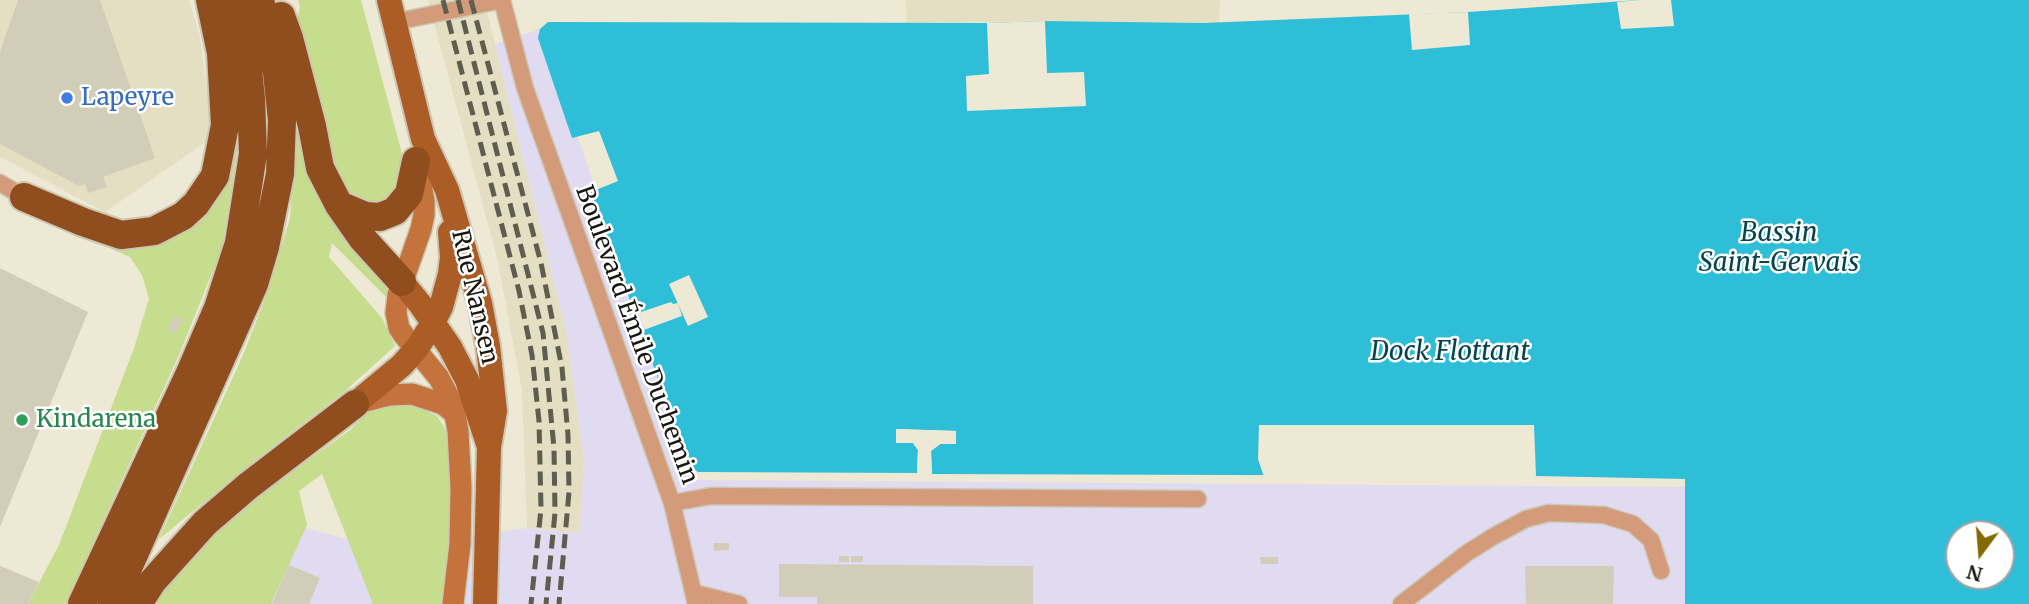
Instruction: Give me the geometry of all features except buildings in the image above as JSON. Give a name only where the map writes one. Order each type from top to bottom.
[{"type":"highway","points":[[12,190],[95,227],[121,235],[154,231],[183,216],[196,204],[215,176],[225,125],[221,53],[210,0]]},
{"type":"highway","points":[[82,604],[190,373],[218,308],[239,243],[253,155],[247,61],[232,0]]},
{"type":"highway","points":[[112,604],[248,297],[265,247],[280,174],[282,120],[277,73],[260,0]]},
{"type":"highway","points":[[275,0],[289,37],[320,168],[339,205],[362,238],[402,282]]},
{"type":"highway","points":[[339,205],[365,216],[380,217],[395,211],[409,194],[420,150]]},
{"type":"highway","points":[[138,604],[152,582],[205,523],[248,486],[355,404]]},
{"type":"main road","name":"Rue Nansen","points":[[392,11],[420,150],[424,201],[421,229],[396,304],[397,321],[403,334],[439,378],[455,414],[461,488],[460,544],[453,604]]},
{"type":"main road","name":"Rue Nansen","points":[[420,150],[447,190],[480,303],[488,346],[495,411],[489,447],[485,604]]},
{"type":"main road","points":[[355,404],[402,365],[433,323],[447,290],[453,257],[447,190]]},
{"type":"main road","points":[[402,282],[450,347],[467,380],[489,447]]},
{"type":"main road","points":[[355,404],[389,395],[412,394],[443,404],[455,414]]},
{"type":"street","points":[[392,11],[502,0]]},
{"type":"street","name":"Boulevard Émile Duchemin","points":[[502,0],[525,88],[672,503],[711,496],[1198,499]]},
{"type":"street","points":[[672,503],[695,599],[739,604]]},
{"type":"street","points":[[1401,604],[1467,553],[1494,536],[1526,519],[1549,513],[1604,514],[1633,524],[1651,540],[1661,571]]},
{"type":"shaded area","points":[[0,0],[189,0],[200,36],[210,118],[207,141],[105,212],[0,157]]},
{"type":"shaded area","points":[[428,0],[484,0],[566,330],[584,459],[580,533],[527,528],[522,390],[497,258]]},
{"type":"shaded area","points":[[906,0],[1220,0],[1219,23],[907,23]]},
{"type":"shaded area","points":[[540,29],[697,480],[1688,487],[1690,604],[267,604],[301,527],[383,549],[527,528],[580,533],[584,459],[566,330],[495,44]]},
{"type":"green space","points":[[298,0],[361,0],[404,170],[392,196],[380,203],[364,203],[338,184],[297,20],[300,7]]},
{"type":"green space","points":[[236,91],[239,140],[222,248],[179,355],[65,604],[28,604],[59,545],[134,348],[149,299],[142,275],[130,257],[112,249],[114,243],[180,228]]},
{"type":"green space","points":[[297,124],[391,287],[387,298],[332,243],[329,257],[382,318],[395,346],[345,391],[159,539],[243,355],[269,289],[290,218]]},
{"type":"green space","points":[[403,400],[437,416],[452,440],[454,526],[447,604],[373,604],[322,474],[299,491],[307,525],[271,604],[151,604],[191,553],[274,485],[350,430],[375,406]]},
{"type":"water","name":"Bassin Saint-Gervais","points":[[1639,0],[2029,0],[2029,604],[1685,604],[1685,479],[932,474],[931,451],[940,444],[955,444],[956,431],[896,429],[896,443],[913,443],[918,450],[917,473],[698,472],[692,468],[641,331],[682,316],[678,303],[671,302],[635,314],[591,192],[618,181],[599,131],[572,138],[538,38],[540,29],[548,22],[1204,23],[1468,12]]},
{"type":"pier","points":[[1671,0],[1674,26],[1621,29],[1617,2]]},
{"type":"pier","points":[[1468,12],[1470,45],[1412,50],[1409,14]]},
{"type":"pier","points":[[1045,21],[1047,73],[1084,72],[1086,106],[967,111],[966,76],[989,74],[987,23]]},
{"type":"pier","points":[[689,275],[708,317],[688,326],[669,284]]},
{"type":"pier","points":[[1259,425],[1534,425],[1536,476],[1264,477],[1258,459]]},
{"type":"pier","points":[[896,429],[956,431],[956,444],[940,444],[931,451],[932,474],[928,474],[928,449],[938,440],[952,440],[952,434],[899,433],[899,440],[915,440],[921,448],[920,474],[917,473],[918,450],[913,443],[896,443]]},
{"type":"railway","points":[[443,0],[519,291],[532,355],[539,421],[541,509],[531,604]]},
{"type":"railway","points":[[458,0],[543,333],[554,448],[555,513],[546,604]]},
{"type":"railway","points":[[471,0],[541,263],[562,368],[568,435],[569,492],[559,604]]},
{"type":"place","name":"Lapeyre","points":[[67,98]]},
{"type":"place","name":"Kindarena","points":[[22,420]]},
{"type":"water label","name":"Dock Flottant","points":[[1450,353]]}]
